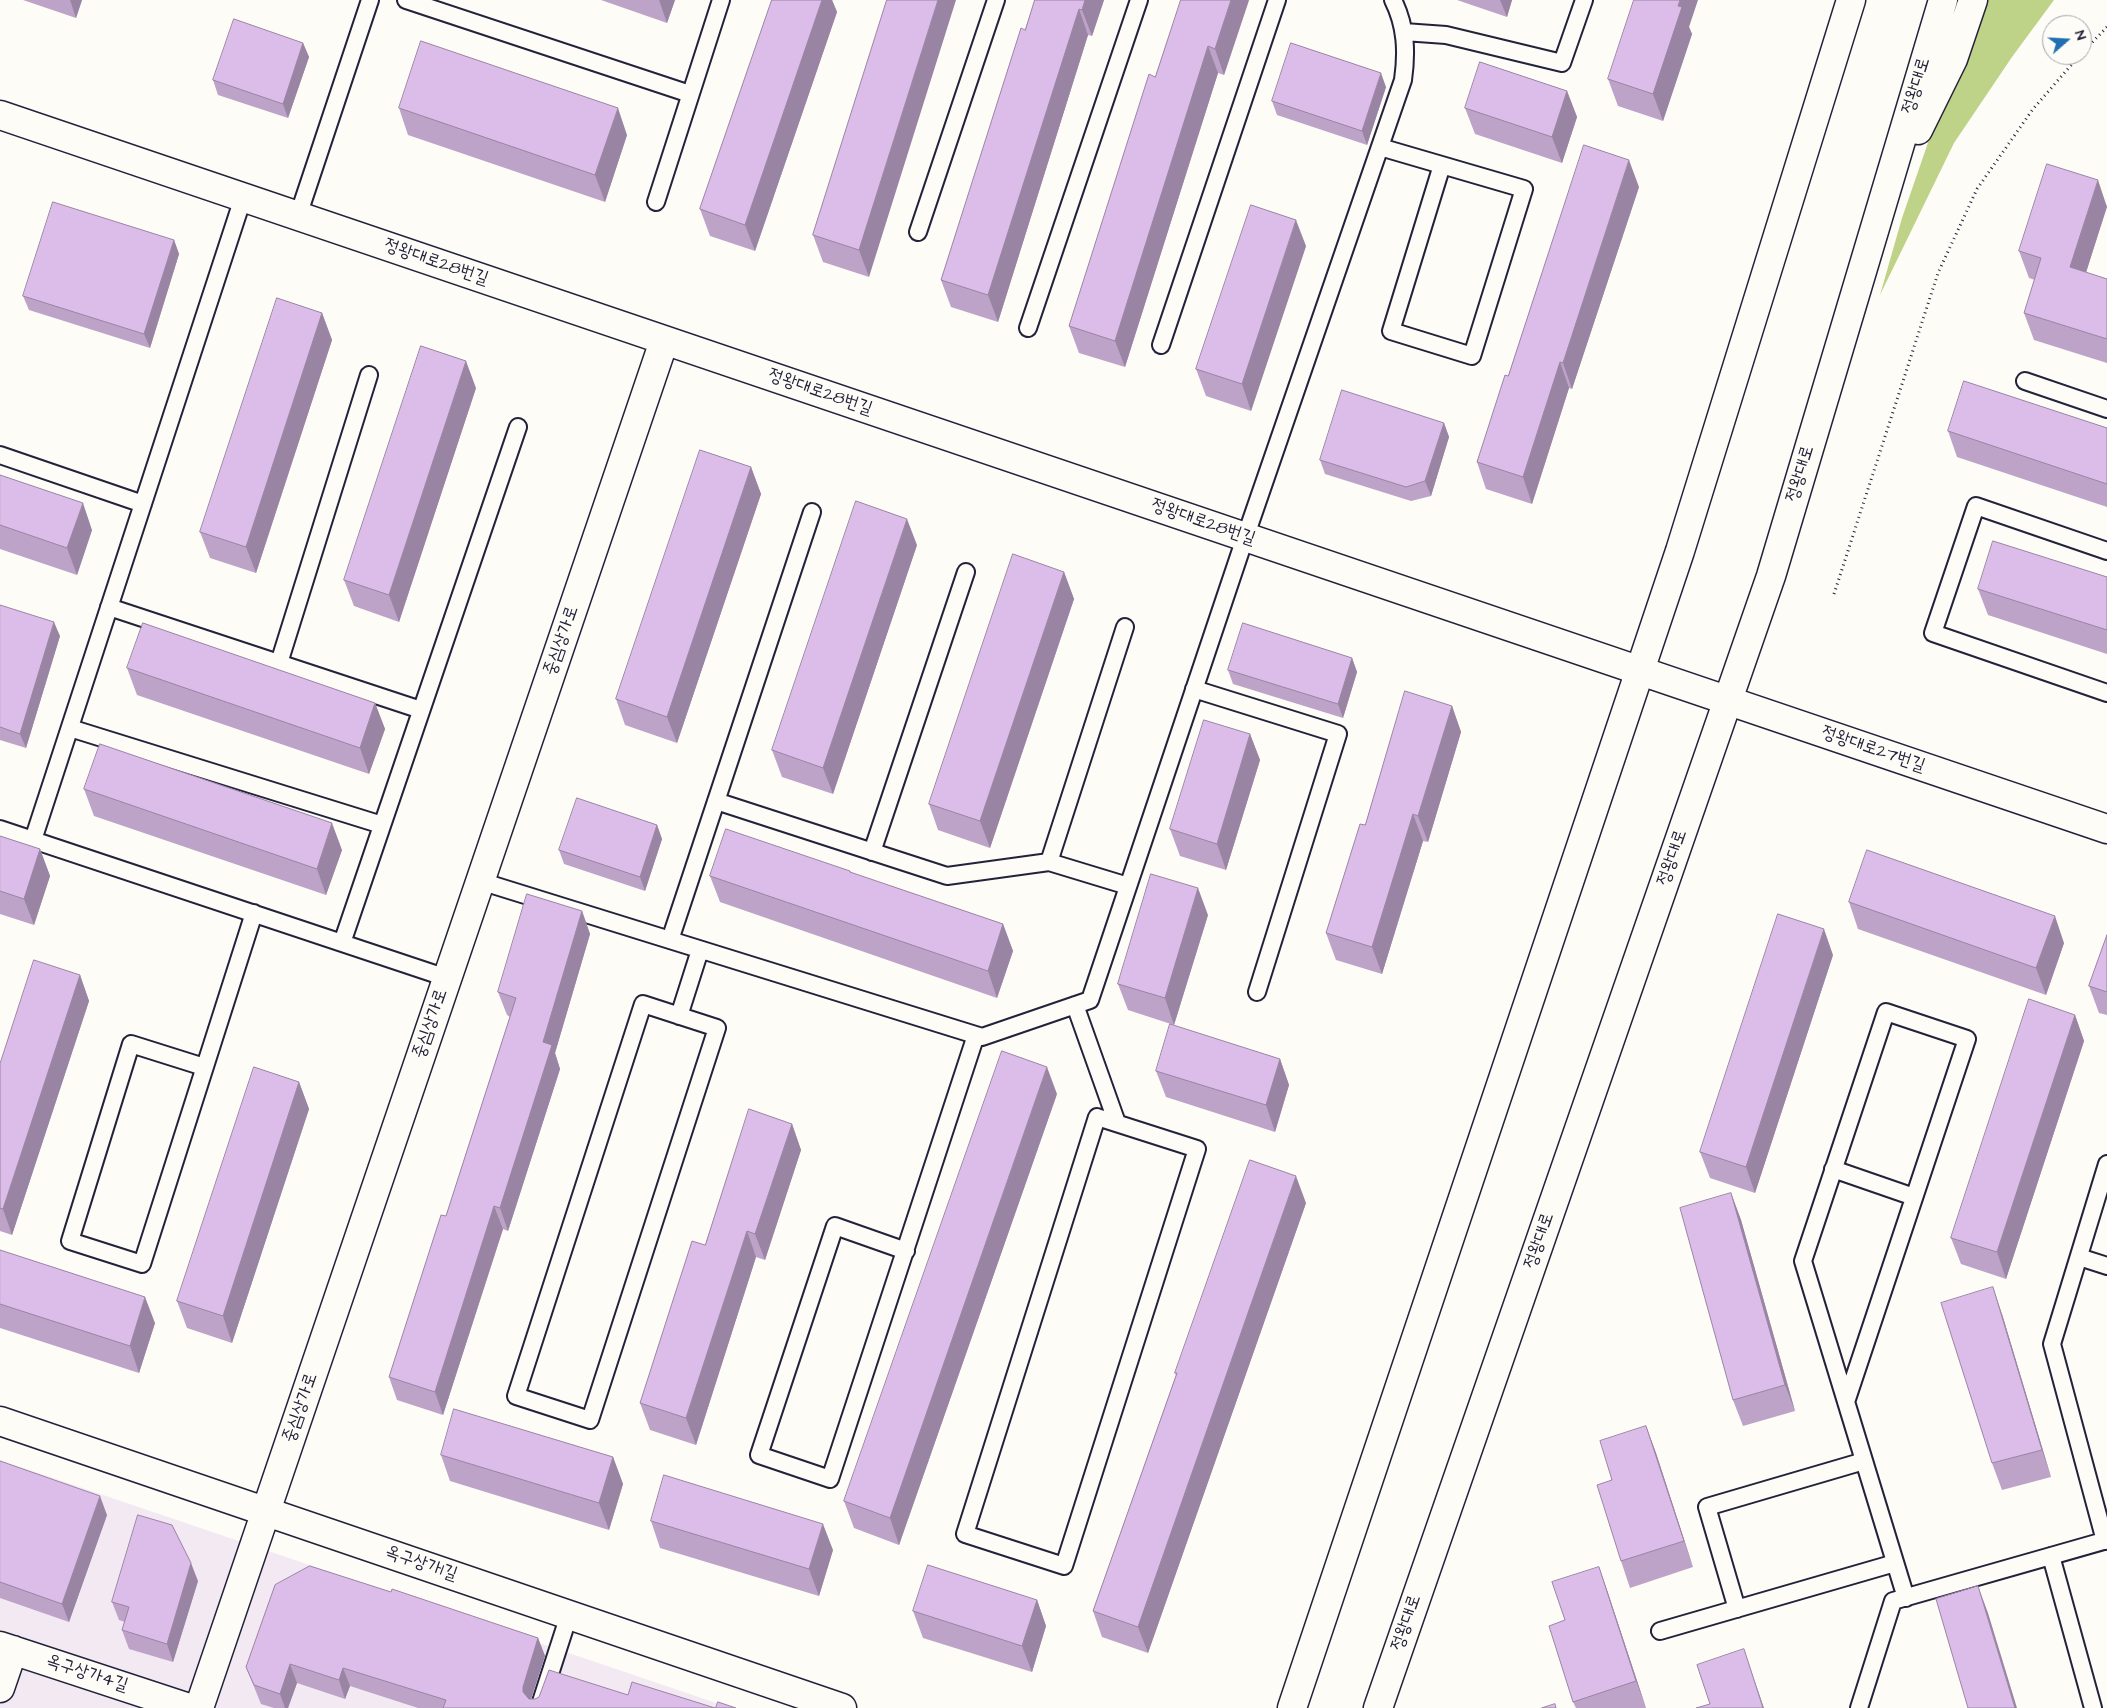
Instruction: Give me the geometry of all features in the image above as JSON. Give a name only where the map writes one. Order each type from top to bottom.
[{"type":"street","points":[[1292,1708],[1680,551],[1851,0]]},
{"type":"street","name":"정왕대로","points":[[1378,1708],[1771,576],[1943,0]]},
{"type":"street","points":[[1884,196],[1953,59],[1973,0]]},
{"type":"street","name":"정왕대로28번길","points":[[0,116],[1640,671]]},
{"type":"street","name":"중심상가로","points":[[199,1708],[664,341]]},
{"type":"street","name":"정왕대로27번길","points":[[1640,671],[2107,829]]},
{"type":"street","name":"옥구상가1길","points":[[0,1421],[842,1708]]},
{"type":"street","name":"옥구상가4길","points":[[0,1688],[6,1648],[189,1708]]},
{"type":"lane","points":[[298,216],[370,0]]},
{"type":"lane","points":[[406,0],[690,94]]},
{"type":"lane","points":[[656,202],[721,0]]},
{"type":"lane","points":[[918,232],[996,0]]},
{"type":"lane","points":[[1028,328],[1139,0]]},
{"type":"lane","points":[[1161,345],[1277,0]]},
{"type":"lane","points":[[1404,32],[1446,34],[1562,63],[1584,0]]},
{"type":"lane","points":[[480,881],[982,1037],[1090,1000],[1245,538],[1403,80],[1407,55],[1399,4]]},
{"type":"lane","points":[[1380,147],[1442,165],[1524,190],[1472,356],[1391,331],[1442,165]]},
{"type":"lane","points":[[33,840],[242,198]]},
{"type":"lane","points":[[279,663],[369,375]]},
{"type":"lane","points":[[2025,381],[2107,409]]},
{"type":"lane","points":[[342,943],[518,427]]},
{"type":"lane","points":[[0,455],[143,504]]},
{"type":"lane","points":[[2107,551],[1976,506],[1933,633],[2107,693]]},
{"type":"lane","points":[[670,940],[812,512]]},
{"type":"lane","points":[[872,852],[966,572]]},
{"type":"lane","points":[[109,607],[422,710]]},
{"type":"lane","points":[[1049,862],[1125,627]]},
{"type":"lane","points":[[1194,689],[1338,734],[1257,992]]},
{"type":"lane","points":[[70,728],[382,825]]},
{"type":"lane","points":[[716,802],[946,876],[1049,862],[1128,886]]},
{"type":"lane","points":[[0,829],[447,978]]},
{"type":"lane","points":[[204,1067],[132,1044],[70,1241],[142,1264],[254,914]]},
{"type":"lane","points":[[679,1016],[700,950]]},
{"type":"lane","points":[[643,1004],[679,1016],[717,1028],[590,1420],[516,1396],[643,1004]]},
{"type":"lane","points":[[1075,1005],[1116,1123]]},
{"type":"lane","points":[[1846,1402],[1967,1040],[1886,1012],[1803,1260],[1846,1402],[1895,1563],[1906,1598]]},
{"type":"lane","points":[[906,1251],[835,1226],[759,1455],[830,1479],[906,1251],[976,1035]]},
{"type":"lane","points":[[1098,1117],[1116,1123],[1197,1149],[1064,1566],[964,1534],[1098,1117]]},
{"type":"lane","points":[[1860,1708],[1894,1601],[2106,1540],[2052,1344],[2107,1164]]},
{"type":"lane","points":[[1833,1169],[1914,1197]]},
{"type":"lane","points":[[2079,1257],[2107,1266]]},
{"type":"lane","points":[[1737,1609],[1707,1507],[1864,1461]]},
{"type":"lane","points":[[2051,1556],[2093,1708]]},
{"type":"lane","points":[[1660,1631],[1895,1563]]},
{"type":"lane","points":[[538,1708],[569,1615]]},
{"type":"path","points":[[2092,43],[2107,27]]},
{"type":"path","points":[[1834,594],[1938,273],[1977,189],[2033,109],[2071,65]]},
{"type":"shaded area","points":[[0,1460],[731,1708],[0,1708]]},
{"type":"green space","points":[[1983,0],[2054,0],[2012,57],[1954,143],[1880,295],[1902,218],[1931,134]]},
{"type":"building","points":[[772,0],[822,0],[745,225],[700,209]]},
{"type":"building","points":[[887,0],[938,0],[859,250],[813,235]]},
{"type":"building","points":[[1035,0],[1085,0],[1082,10],[1079,9],[988,295],[941,280],[1021,28],[1025,30]]},
{"type":"building","points":[[1181,0],[1231,0],[1215,49],[1208,46],[1115,341],[1069,326],[1149,74],[1155,77]]},
{"type":"building","points":[[1634,0],[1680,0],[1678,6],[1682,7],[1653,94],[1608,79]]},
{"type":"building","points":[[234,19],[303,43],[283,104],[213,80]]},
{"type":"building","points":[[421,41],[618,108],[595,175],[399,108]]},
{"type":"building","points":[[1291,43],[1381,73],[1362,131],[1272,101]]},
{"type":"building","points":[[1480,62],[1567,91],[1552,137],[1465,108]]},
{"type":"building","points":[[1584,145],[1629,160],[1563,363],[1560,362],[1523,477],[1477,462],[1505,375],[1508,376]]},
{"type":"building","points":[[2047,164],[2098,180],[2070,267],[2107,279],[2107,339],[2024,313],[2041,258],[2019,251]]},
{"type":"building","points":[[53,202],[174,240],[144,334],[23,296]]},
{"type":"building","points":[[1251,205],[1296,220],[1242,384],[1196,369]]},
{"type":"building","points":[[277,298],[322,313],[246,547],[200,532]]},
{"type":"building","points":[[421,346],[466,361],[389,595],[344,580]]},
{"type":"building","points":[[1964,381],[2107,428],[2107,484],[1948,431]]},
{"type":"building","points":[[1342,390],[1444,423],[1425,481],[1406,487],[1320,460]]},
{"type":"building","points":[[700,450],[751,467],[667,717],[616,699]]},
{"type":"building","points":[[0,475],[83,503],[67,548],[0,525]]},
{"type":"building","points":[[856,501],[907,519],[823,768],[772,750]]},
{"type":"building","points":[[1993,541],[2107,577],[2107,630],[1978,589]]},
{"type":"building","points":[[1013,554],[1064,572],[980,821],[929,804]]},
{"type":"building","points":[[0,605],[54,622],[20,734],[0,727]]},
{"type":"building","points":[[143,623],[375,703],[360,748],[127,668]]},
{"type":"building","points":[[1243,623],[1352,658],[1338,704],[1228,670]]},
{"type":"building","points":[[1405,691],[1452,706],[1418,816],[1413,814],[1372,947],[1326,933],[1360,824],[1365,825]]},
{"type":"building","points":[[1204,720],[1250,734],[1217,844],[1170,829]]},
{"type":"building","points":[[100,744],[332,823],[317,869],[84,789]]},
{"type":"building","points":[[577,798],[657,825],[640,877],[559,850]]},
{"type":"building","points":[[726,829],[1003,924],[988,971],[710,876]]},
{"type":"building","points":[[0,836],[40,849],[24,899],[0,891]]},
{"type":"building","points":[[1867,850],[2055,916],[2036,968],[1849,902]]},
{"type":"building","points":[[1151,874],[1198,888],[1165,998],[1118,984]]},
{"type":"building","points":[[527,894],[582,911],[543,1042],[552,1045],[500,1208],[494,1206],[435,1392],[389,1377],[441,1215],[446,1216],[516,998],[498,992]]},
{"type":"building","points":[[1778,914],[1824,929],[1746,1167],[1700,1152]]},
{"type":"building","points":[[2107,935],[2107,992],[2089,986]]},
{"type":"building","points":[[34,960],[80,975],[3,1209],[0,1208],[0,1064]]},
{"type":"building","points":[[2029,999],[2075,1015],[1997,1252],[1951,1238]]},
{"type":"building","points":[[1170,1024],[1280,1059],[1266,1105],[1156,1071]]},
{"type":"building","points":[[1002,1051],[1047,1067],[890,1518],[844,1501]]},
{"type":"building","points":[[254,1067],[299,1082],[223,1316],[177,1301]]},
{"type":"building","points":[[749,1109],[792,1124],[755,1234],[747,1231],[686,1418],[640,1403],[692,1241],[705,1245]]},
{"type":"building","points":[[1250,1160],[1296,1176],[1138,1627],[1093,1611]]},
{"type":"building","points":[[1731,1193],[1785,1385],[1733,1400],[1680,1208]]},
{"type":"building","points":[[0,1250],[145,1297],[130,1346],[0,1304]]},
{"type":"building","points":[[1993,1287],[2042,1450],[1992,1463],[1941,1303]]},
{"type":"building","points":[[454,1409],[613,1457],[599,1503],[441,1455]]},
{"type":"building","points":[[1646,1426],[1684,1541],[1621,1561],[1597,1485],[1612,1480],[1600,1441]]},
{"type":"building","points":[[0,1461],[100,1496],[62,1604],[0,1582]]},
{"type":"building","points":[[664,1475],[823,1524],[809,1569],[651,1521]]},
{"type":"building","points":[[138,1515],[172,1525],[191,1563],[167,1644],[122,1630],[129,1607],[112,1602]]},
{"type":"building","points":[[928,1565],[1037,1600],[1022,1646],[913,1611]]},
{"type":"building","points":[[310,1566],[391,1592],[392,1589],[538,1638],[523,1687],[523,1692],[529,1699],[539,1697],[549,1670],[628,1695],[632,1682],[715,1708],[443,1708],[446,1700],[343,1668],[339,1680],[290,1664],[280,1694],[254,1685],[246,1667],[275,1585]]},
{"type":"building","points":[[1599,1567],[1636,1681],[1573,1702],[1549,1626],[1565,1620],[1552,1582]]},
{"type":"building","points":[[1978,1586],[2015,1708],[1968,1708],[1936,1599]]},
{"type":"building","points":[[1744,1649],[1763,1708],[1696,1708],[1710,1704],[1697,1665]]},
{"type":"building","points":[[718,1702],[736,1708],[716,1708]]},
{"type":"building","points":[[1555,1704],[1556,1708],[1542,1708]]}]
